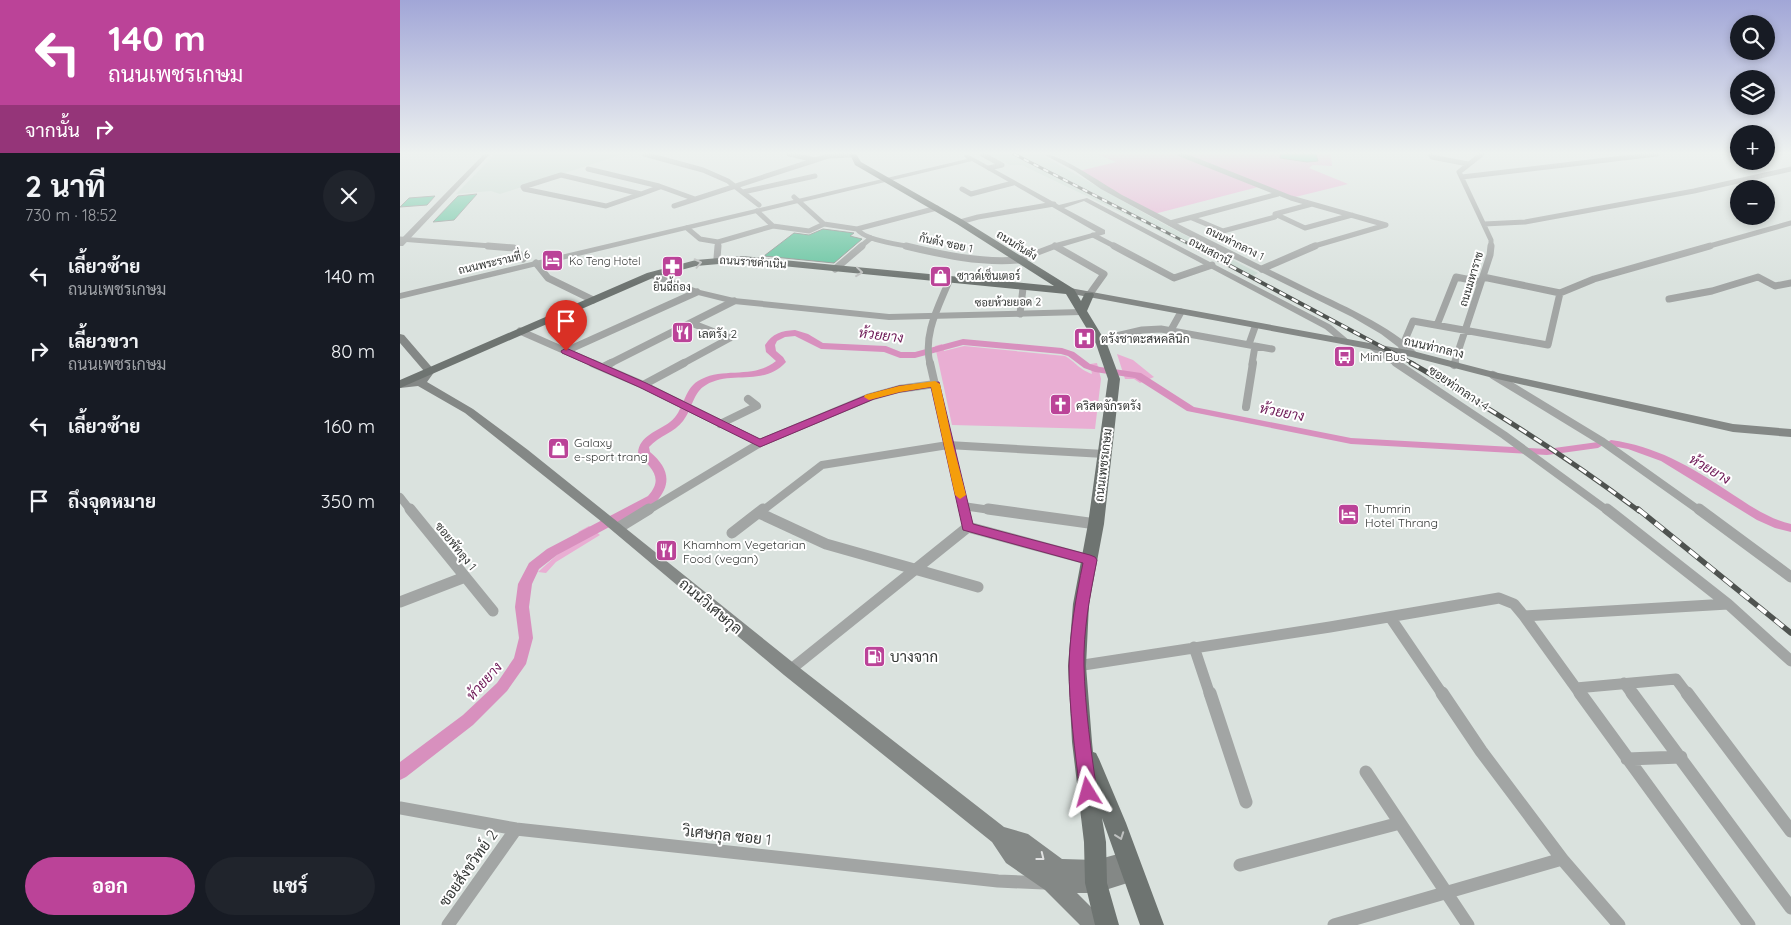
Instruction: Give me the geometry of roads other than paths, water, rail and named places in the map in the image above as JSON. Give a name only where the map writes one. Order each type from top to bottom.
[{"type":"main road","name":"ถนนกันตัง","points":[[918,197],[1070,291]]},
{"type":"main road","name":"ถนนราชดำเนิน","points":[[400,385],[651,275],[717,258],[1070,291]]},
{"type":"main road","points":[[1044,289],[1048,278]]},
{"type":"main road","name":"ถนนท่ากลาง","points":[[1070,291],[1255,327],[1413,354],[1493,375],[1733,428],[1791,433]]},
{"type":"main road","name":"ถนนเพชรเกษม","points":[[1070,291],[1099,340],[1112,373],[1096,524],[1081,604],[1077,666],[1082,742],[1095,842],[1096,876],[1107,925]]},
{"type":"main road","points":[[1081,312],[1089,295]]},
{"type":"main road","points":[[400,337],[430,372],[420,383],[400,385]]},
{"type":"main road","name":"ถนนวิเศษกุล","points":[[420,383],[469,411],[601,513],[790,670],[999,834],[1013,856],[1052,883],[1095,925]]},
{"type":"main road","name":"ถนนเพชรเกษม","points":[[1082,742],[1152,925]]},
{"type":"main road","name":"ถนนวิเศษกุล","points":[[999,834],[1021,841],[1060,869],[1096,876]]},
{"type":"main road","points":[[1052,883],[1096,876],[1131,866]]},
{"type":"street","points":[[401,242],[445,197]]},
{"type":"street","points":[[563,197],[606,206],[632,197]]},
{"type":"street","points":[[690,197],[695,199]]},
{"type":"street","points":[[674,206],[701,197]]},
{"type":"street","points":[[748,197],[773,226]]},
{"type":"street","name":"ถนนพระรามที่ 6","points":[[400,296],[686,228],[805,197]]},
{"type":"street","points":[[1018,260],[1055,246],[1102,232],[1041,197]]},
{"type":"street","name":"ถนนท่ากลาง 1","points":[[1121,197],[1355,315],[1384,332],[1413,354]]},
{"type":"street","points":[[1170,223],[1267,197]]},
{"type":"street","points":[[1262,269],[1311,247],[1386,225],[1289,197]]},
{"type":"street","name":"ถนนมหาราช","points":[[1454,365],[1490,255],[1491,240],[1471,197]]},
{"type":"street","points":[[1484,224],[1524,222],[1660,197]]},
{"type":"street","points":[[797,199],[824,224]]},
{"type":"street","name":"ถนนสถานี","points":[[1056,205],[1085,199],[1328,327],[1345,341]]},
{"type":"street","points":[[1192,218],[1223,231],[1275,217],[1275,214],[1314,204]]},
{"type":"street","points":[[960,222],[978,217],[1056,205]]},
{"type":"street","points":[[686,228],[700,239],[718,242],[773,226],[809,231],[824,224],[857,229],[937,208]]},
{"type":"street","name":"ถนนพระรามที่ 6","points":[[400,289],[523,260],[760,209]]},
{"type":"street","points":[[1275,214],[1305,228],[1352,215]]},
{"type":"street","points":[[1437,325],[1456,276],[1560,294],[1594,279],[1791,224]]},
{"type":"street","points":[[835,269],[871,238],[860,234],[857,229]]},
{"type":"street","points":[[1093,235],[1174,278],[1212,265]]},
{"type":"street","name":"กันตัง ซอย 1","points":[[871,238],[980,261],[1003,262],[1018,260]]},
{"type":"street","points":[[401,242],[435,242],[514,248],[523,260]]},
{"type":"street","points":[[717,258],[718,242]]},
{"type":"street","points":[[1055,246],[1104,274],[1089,295]]},
{"type":"street","points":[[536,263],[548,278],[593,300]]},
{"type":"street","name":"ซอยห้วยยอด 2","points":[[651,275],[696,292],[734,301],[889,317],[1081,312]]},
{"type":"street","points":[[1669,299],[1712,291],[1758,277],[1775,286],[1791,283]]},
{"type":"street","points":[[950,281],[927,343],[948,445],[968,527]]},
{"type":"street","points":[[1020,314],[1022,288]]},
{"type":"street","points":[[566,351],[696,292]]},
{"type":"street","points":[[1402,347],[1414,321],[1548,345],[1560,294]]},
{"type":"street","points":[[603,367],[734,301]]},
{"type":"street","points":[[1171,330],[1181,312]]},
{"type":"street","points":[[643,385],[730,338],[691,323]]},
{"type":"street","points":[[1246,407],[1255,327]]},
{"type":"street","points":[[1099,340],[1142,330],[1171,330],[1272,349]]},
{"type":"street","points":[[520,331],[643,385],[760,443]]},
{"type":"street","name":"ซอยท่ากลาง 4","points":[[1373,346],[1504,435],[1635,530],[1728,604]]},
{"type":"street","points":[[1493,375],[1603,442],[1736,535],[1791,577]]},
{"type":"street","points":[[618,528],[760,443],[870,397],[899,389],[935,384]]},
{"type":"street","points":[[720,424],[757,406],[748,399]]},
{"type":"street","points":[[732,533],[822,465],[948,445],[1104,454]]},
{"type":"street","name":"ซอยพัทลุง 1","points":[[400,496],[493,611]]},
{"type":"street","points":[[964,506],[1096,524]]},
{"type":"street","points":[[759,513],[826,544],[978,588]]},
{"type":"street","points":[[968,527],[1090,560]]},
{"type":"street","points":[[790,670],[917,570],[968,527]]},
{"type":"street","points":[[400,602],[465,577]]},
{"type":"street","points":[[1077,666],[1499,598],[1509,599],[1516,604],[1749,925]]},
{"type":"street","points":[[1524,616],[1728,604],[1791,660]]},
{"type":"street","points":[[1390,617],[1481,751],[1562,859],[1619,925]]},
{"type":"street","points":[[1194,647],[1246,802]]},
{"type":"street","points":[[1576,688],[1676,679],[1791,831]]},
{"type":"street","points":[[1624,684],[1791,908]]},
{"type":"street","points":[[1627,759],[1680,757]]},
{"type":"street","points":[[1366,772],[1468,925]]},
{"type":"street","name":"วิเศษกุล ซอย 1","points":[[400,808],[516,829],[998,881],[1052,883]]},
{"type":"street","points":[[1240,865],[1400,823]]},
{"type":"street","name":"ซอยสังขวิทย์ 2","points":[[448,925],[516,829]]},
{"type":"street","points":[[1334,925],[1562,859]]},
{"type":"waterway","name":"ห้วยยาง","points":[[400,772],[468,720],[502,687],[521,660],[526,638],[522,607],[525,584],[534,566],[552,552],[652,499],[661,487],[661,474],[655,463],[644,453],[644,446],[652,438],[678,421],[694,390],[703,382],[722,377],[754,375],[773,369],[781,362],[771,352],[770,345],[774,339],[783,334],[795,333],[805,336],[821,346],[886,349],[900,355],[915,355],[963,342],[1062,351],[1071,354],[1087,366],[1098,370],[1138,375],[1191,409],[1351,441],[1547,452],[1598,445]]},
{"type":"waterway","name":"ห้วยยาง","points":[[1611,443],[1630,446],[1665,458],[1761,517],[1773,523],[1791,528]]},
{"type":"railway","points":[[1098,197],[1195,247]]},
{"type":"railway","points":[[1193,246],[1414,364]]},
{"type":"railway","points":[[1411,363],[1527,433],[1639,511]]},
{"type":"railway","points":[[1638,509],[1791,633]]},
{"type":"place","name":"Ko Teng Hotel","points":[[553,261]]},
{"type":"place","name":"ยิ้นฉี้ถ่อง","points":[[672,266]]},
{"type":"place","name":"ซาวด์เซ็นเตอร์","points":[[941,276]]},
{"type":"place","name":"เลตรัง 2","points":[[682,333]]},
{"type":"place","name":"ตรังชาตะสหคลินิก","points":[[1085,338]]},
{"type":"place","name":"Mini Bus","points":[[1344,356]]},
{"type":"place","name":"คริสตจักรตรัง","points":[[1060,405]]},
{"type":"place","name":"Galaxy e-sport trang","points":[[558,449]]},
{"type":"place","name":"Thumrin Hotel Thrang","points":[[1349,515]]},
{"type":"place","name":"Khamhom Vegetarian Food (vegan)","points":[[667,551]]},
{"type":"place","name":"บางจาก","points":[[874,656]]}]
